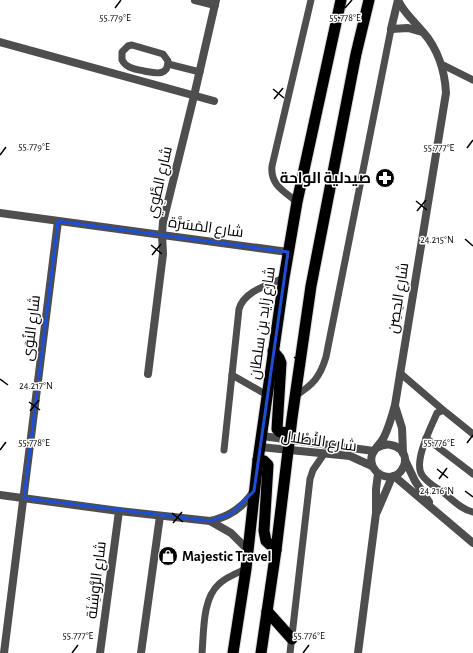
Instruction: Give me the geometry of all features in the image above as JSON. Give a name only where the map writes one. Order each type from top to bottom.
[{"type":"highway","name":"شارع زايد بن سلطان","points":[[233,653],[246,569],[258,460],[288,252],[297,202],[341,0]]},
{"type":"highway","points":[[261,653],[311,286],[356,54],[369,0]]},
{"type":"highway","points":[[273,351],[281,363],[277,429],[289,441]]},
{"type":"highway","points":[[258,460],[264,461],[268,465],[264,531],[266,541],[276,550]]},
{"type":"highway","points":[[267,611],[292,639]]},
{"type":"street","points":[[195,0],[215,3]]},
{"type":"street","points":[[398,0],[390,30],[408,28],[425,34]]},
{"type":"street","name":"شارع الحِصِن","points":[[376,449],[388,427],[395,405],[446,94],[446,83],[441,64],[434,49],[425,34],[405,12],[398,0]]},
{"type":"street","name":"شارع الطَّوِي","points":[[148,374],[163,254],[163,222],[200,72],[215,3]]},
{"type":"street","points":[[0,42],[214,101]]},
{"type":"street","name":"شارع المَسَرَّة","points":[[0,213],[288,252]]},
{"type":"street","name":"شارع النُوَى","points":[[4,653],[58,221]]},
{"type":"street","name":"شارع الحِصِن","points":[[395,405],[402,428],[404,457]]},
{"type":"street","name":"شارع الأَطْلال","points":[[261,441],[289,441],[376,449]]},
{"type":"street","name":"شارع الأَطْلال","points":[[289,441],[324,454],[350,456],[372,466]]},
{"type":"street","points":[[404,457],[402,470],[393,476],[387,477],[378,474],[372,466],[371,461],[376,449],[381,445],[391,444],[400,449],[404,457],[415,481],[434,510]]},
{"type":"street","points":[[358,653],[376,513],[376,489],[378,474]]},
{"type":"street","points":[[393,476],[473,543]]},
{"type":"street","points":[[376,513],[393,476]]},
{"type":"street","points":[[0,495],[119,511],[210,521],[221,519],[231,514],[248,500],[254,491]]},
{"type":"street","name":"شارع الرُّوشِنَة","points":[[100,653],[119,511]]},
{"type":"street","points":[[141,653],[160,516]]},
{"type":"street","points":[[210,521],[231,533],[248,550]]},
{"type":"lane","points":[[297,202],[276,184],[272,178],[272,166],[311,0]]},
{"type":"lane","points":[[295,396],[306,389],[319,376],[326,356],[390,30]]},
{"type":"lane","points":[[132,45],[159,53],[166,57],[168,64],[164,71],[157,74],[131,68],[122,60],[122,52],[128,46],[132,45]]},
{"type":"lane","points":[[168,64],[200,72]]},
{"type":"lane","points":[[441,64],[473,80]]},
{"type":"lane","points":[[224,450],[241,302],[256,291],[284,278]]},
{"type":"lane","points":[[400,373],[473,434]]},
{"type":"lane","points":[[232,375],[267,395]]},
{"type":"lane","points":[[443,410],[437,413],[426,438],[419,466],[423,476],[465,509],[473,512]]},
{"type":"lane","points":[[426,438],[473,474]]},
{"type":"lane","points":[[290,653],[310,479],[313,470],[324,454]]},
{"type":"lane","points":[[202,653],[206,608],[213,590],[226,579],[246,569]]},
{"type":"highlighted area","points":[[58,221],[288,252],[254,491],[231,514],[210,521],[24,498]]},
{"type":"place","name":"صيدلية الواحة","points":[[385,178]]},
{"type":"place","name":"Majestic Travel","points":[[168,556]]}]
